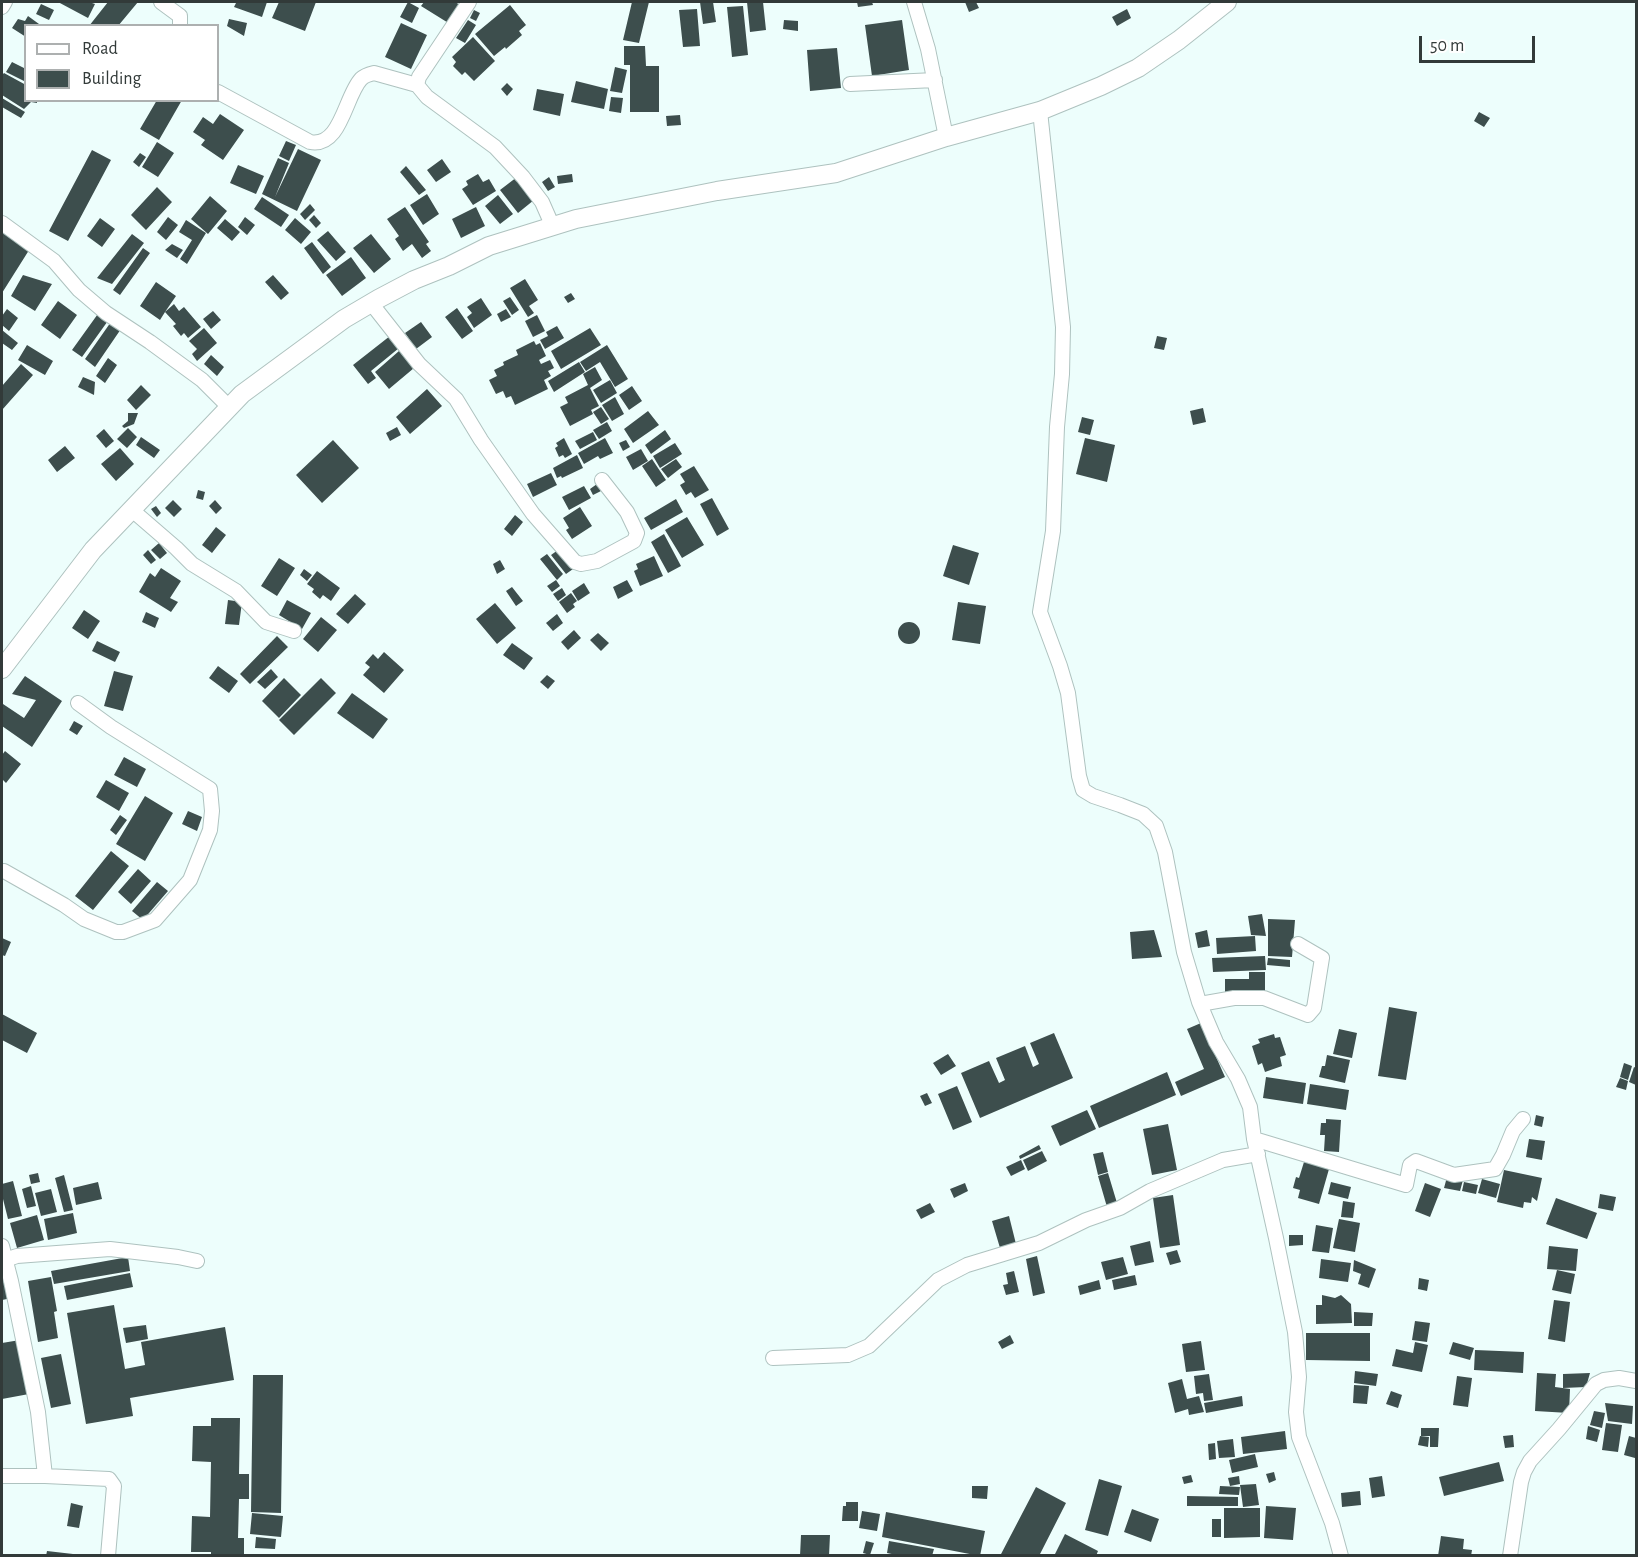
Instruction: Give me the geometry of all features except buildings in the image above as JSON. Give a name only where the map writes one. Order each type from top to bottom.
[{"type":"street","points":[[2,7],[5,2]]},
{"type":"street","points":[[161,2],[180,16],[180,24]]},
{"type":"street","points":[[417,85],[419,77],[469,2]]},
{"type":"street","points":[[914,2],[928,49],[946,137]]},
{"type":"street","points":[[2,669],[93,550],[242,394],[344,319],[371,303],[414,280],[489,246],[576,219],[717,191],[836,173],[946,137],[1040,111],[1138,68],[1179,40],[1227,2]]},
{"type":"street","points":[[219,93],[317,144],[330,138],[362,79],[374,73],[417,85],[427,97],[495,147],[542,202],[553,227]]},
{"type":"street","points":[[850,84],[935,80]]},
{"type":"street","points":[[1040,111],[1063,327],[1053,531],[1040,612],[1068,693],[1079,776],[1083,790],[1093,796],[1143,814],[1156,826],[1165,852],[1184,952],[1200,1004],[1216,1042],[1238,1079],[1250,1107],[1254,1140],[1295,1332],[1299,1377],[1296,1412],[1299,1437],[1332,1523],[1341,1556]]},
{"type":"street","points":[[2,223],[54,261],[79,290],[106,313],[202,380],[230,408]]},
{"type":"street","points":[[371,303],[419,364],[456,399],[533,514],[567,555],[581,564],[597,561],[634,541],[637,533],[627,512],[602,480]]},
{"type":"street","points":[[132,510],[192,564],[236,591],[266,622],[294,631]]},
{"type":"street","points":[[4,871],[84,919],[116,932],[123,932],[155,920],[190,880],[210,830],[212,811],[210,789],[111,727],[78,703]]},
{"type":"street","points":[[1200,1004],[1234,998],[1264,998],[1308,1015],[1314,1008],[1322,958],[1298,944]]},
{"type":"street","points":[[1254,1140],[1406,1185],[1410,1165],[1416,1161],[1454,1175],[1495,1169],[1513,1131],[1523,1119]]},
{"type":"street","points":[[773,1358],[849,1355],[868,1346],[938,1280],[967,1265],[1039,1243],[1223,1160],[1258,1154]]},
{"type":"street","points":[[45,1476],[38,1412],[11,1281],[3,1256],[110,1249],[197,1261]]},
{"type":"street","points":[[1510,1556],[1521,1482],[1530,1461],[1599,1382],[1619,1378],[1636,1382]]},
{"type":"street","points":[[2,1476],[109,1479],[114,1483],[114,1492],[108,1556]]}]
